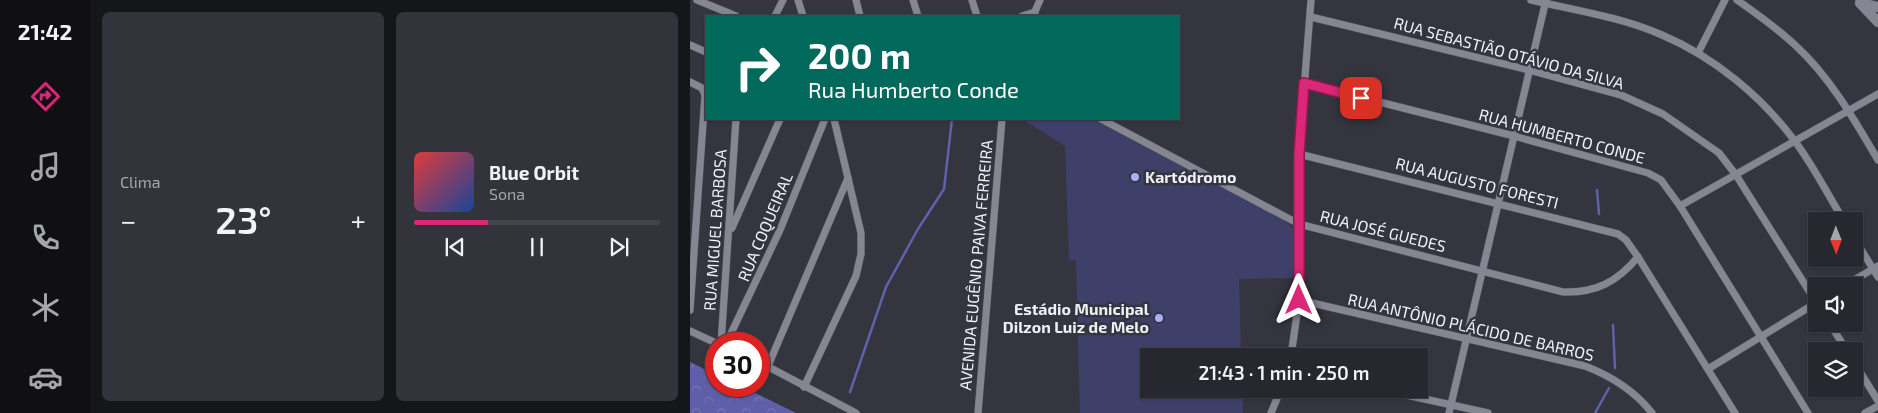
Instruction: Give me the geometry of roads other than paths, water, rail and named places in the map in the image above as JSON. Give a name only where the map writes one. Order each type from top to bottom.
[{"type":"street","points":[[697,0],[734,15]]},
{"type":"street","points":[[776,15],[783,0]]},
{"type":"street","points":[[798,0],[803,15]]},
{"type":"street","points":[[856,0],[860,15]]},
{"type":"street","points":[[912,0],[918,15]]},
{"type":"street","points":[[972,0],[977,15]]},
{"type":"street","points":[[1033,0],[1035,13]]},
{"type":"street","points":[[1035,13],[1040,0]]},
{"type":"street","points":[[1292,348],[1299,300],[1299,154],[1311,0]]},
{"type":"street","points":[[1531,0],[1546,2],[1624,22],[1662,35],[1698,52],[1738,82],[1769,111],[1795,141],[1838,212]]},
{"type":"street","points":[[1698,52],[1725,0]]},
{"type":"street","points":[[1737,0],[1796,45],[1819,70],[1849,111],[1878,160]]},
{"type":"street","points":[[1449,413],[1546,2]]},
{"type":"street","points":[[1858,2],[1878,7]]},
{"type":"street","points":[[1858,2],[1878,22]]},
{"type":"street","name":"RUA SEBASTIÃO OTÁVIO DA SILVA","points":[[1311,17],[1529,70],[1621,95],[1663,114],[1719,153],[1736,175],[1808,289]]},
{"type":"street","points":[[690,45],[705,52]]},
{"type":"street","points":[[690,82],[702,88],[705,95],[690,310]]},
{"type":"street","name":"RUA HUMBERTO CONDE","points":[[1304,83],[1514,136],[1648,173],[1661,180],[1680,206],[1808,413]]},
{"type":"street","points":[[1680,206],[1878,94]]},
{"type":"street","name":"RUA MIGUEL BARBOSA","points":[[721,332],[730,234],[736,120]]},
{"type":"street","points":[[730,234],[780,120]]},
{"type":"street","name":"RUA COQUEIRAL","points":[[732,332],[780,230],[825,120]]},
{"type":"street","points":[[804,387],[858,269],[861,234],[834,120]]},
{"type":"street","name":"AVENIDA EUGÊNIO PAIVA FERREIRA","points":[[978,413],[1002,120]]},
{"type":"street","name":"RUA JOSÉ GUEDES","points":[[1103,120],[1299,224],[1563,292],[1581,292],[1598,289],[1615,280],[1638,257]]},
{"type":"street","name":"RUA AUGUSTO FORESTI","points":[[1299,154],[1498,202],[1618,234],[1626,240],[1638,257],[1735,413]]},
{"type":"street","points":[[770,361],[848,177]]},
{"type":"street","points":[[1863,250],[1875,267],[1878,277]]},
{"type":"street","points":[[1859,277],[1875,267]]},
{"type":"street","name":"RUA ANTÔNIO PLÁCIDO DE BARROS","points":[[1299,300],[1585,366],[1607,375],[1628,389],[1652,413]]},
{"type":"street","points":[[1708,369],[1808,307]]},
{"type":"street","points":[[690,331],[705,338]]},
{"type":"street","points":[[770,367],[804,387],[856,413]]},
{"type":"street","points":[[1863,377],[1878,401]]},
{"type":"street","points":[[1271,413],[1277,398]]},
{"type":"street","points":[[1420,398],[1488,413]]},
{"type":"street","points":[[1865,413],[1878,406]]},
{"type":"waterway","points":[[850,392],[886,287],[918,229],[944,189],[952,120]]},
{"type":"waterway","points":[[1582,136],[1586,148]]},
{"type":"waterway","points":[[1597,190],[1599,214]]},
{"type":"waterway","points":[[1613,325],[1615,368]]},
{"type":"waterway","points":[[1595,413],[1609,388]]},
{"type":"place","name":"Kartódromo","points":[[1135,177]]},
{"type":"place","name":"Estádio Municipal Dilzon Luiz de Melo","points":[[1159,318]]}]
